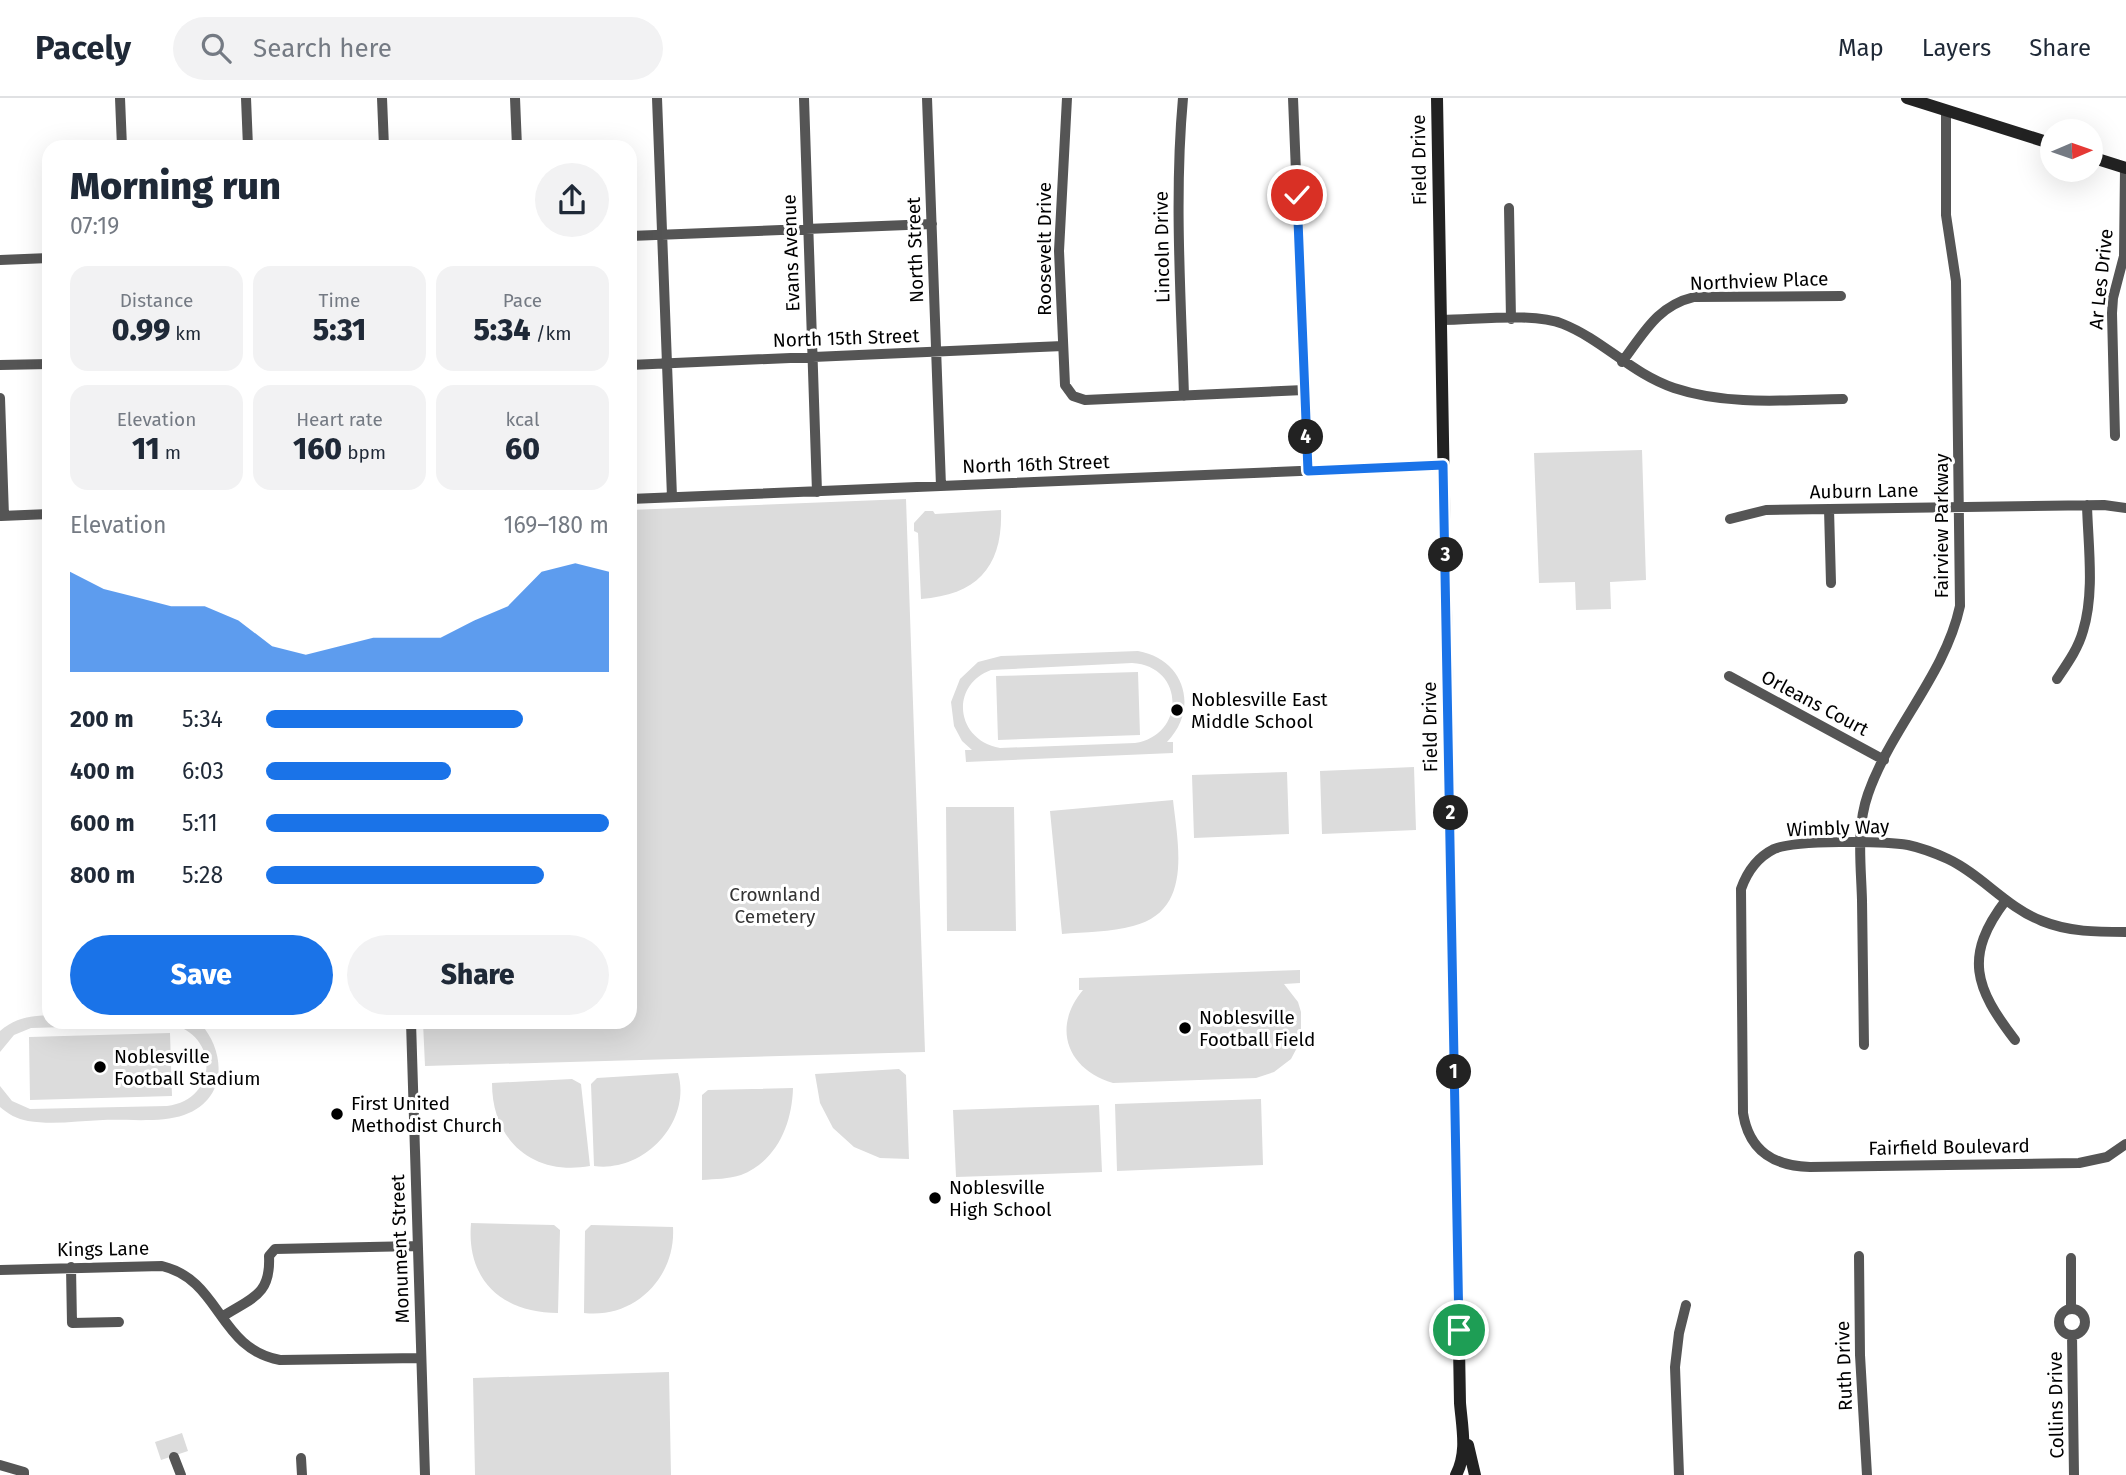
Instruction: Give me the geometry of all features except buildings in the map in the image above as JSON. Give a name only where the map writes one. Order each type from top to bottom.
[{"type":"street","points":[[120,98],[122,140]]},
{"type":"street","points":[[246,98],[248,140]]},
{"type":"street","points":[[382,98],[384,140]]},
{"type":"street","points":[[515,98],[517,140]]},
{"type":"street","points":[[657,98],[672,497]]},
{"type":"street","name":"Evans Avenue","points":[[804,98],[817,492]]},
{"type":"street","name":"North Street","points":[[927,98],[941,486]]},
{"type":"street","name":"Roosevelt Drive","points":[[1067,98],[1059,251],[1065,385],[1073,396],[1085,400],[1184,396]]},
{"type":"street","name":"Lincoln Drive","points":[[1183,98],[1178,181],[1184,396]]},
{"type":"street","points":[[1293,98],[1308,471]]},
{"type":"street","name":"Field Drive","points":[[1437,98],[1460,1363],[1464,1439]]},
{"type":"street","points":[[1907,98],[2040,140]]},
{"type":"street","name":"Fairview Parkway","points":[[1864,1045],[1861,843],[1864,805],[1884,760],[1950,641],[1961,595],[1956,281],[1946,215],[1946,111]]},
{"type":"street","points":[[2104,161],[2125,168]]},
{"type":"street","name":"Ar Les Drive","points":[[2115,436],[2112,313],[2113,298],[2124,256],[2125,168]]},
{"type":"street","points":[[1509,208],[1511,319]]},
{"type":"street","points":[[637,236],[932,224]]},
{"type":"street","points":[[0,260],[42,258]]},
{"type":"street","name":"Northview Place","points":[[1622,362],[1655,318],[1679,301],[1694,298],[1841,296]]},
{"type":"street","points":[[1441,320],[1544,319],[1564,324],[1654,381],[1716,398],[1843,399]]},
{"type":"street","name":"North 15th Street","points":[[637,365],[1063,346]]},
{"type":"street","points":[[0,365],[42,364]]},
{"type":"street","points":[[1184,396],[1304,390]]},
{"type":"street","points":[[0,398],[2,516],[42,514]]},
{"type":"street","name":"North 16th Street","points":[[637,499],[1443,465]]},
{"type":"street","points":[[2057,679],[2078,645],[2087,617],[2087,505]]},
{"type":"street","name":"Auburn Lane","points":[[1730,519],[1766,510],[2087,505],[2126,508]]},
{"type":"street","points":[[1829,509],[1831,583]]},
{"type":"street","name":"Orleans Court","points":[[1729,676],[1884,760]]},
{"type":"street","name":"Wimbly Way","points":[[1769,1156],[1751,1138],[1743,1113],[1741,889],[1751,869],[1774,849],[1801,844],[1861,843],[1909,846],[1937,854],[1962,866],[2006,901],[2038,920],[2067,929],[2126,932]]},
{"type":"street","points":[[2006,901],[1984,934],[1979,971],[1990,1006],[2015,1040]]},
{"type":"street","name":"Monument Street","points":[[411,1029],[425,1475]]},
{"type":"street","name":"Fairfield Boulevard","points":[[1769,1156],[1788,1165],[1810,1167],[2079,1163],[2107,1157],[2126,1144]]},
{"type":"street","points":[[222,1317],[264,1288],[270,1273],[269,1256],[275,1249],[417,1246]]},
{"type":"street","name":"Ruth Drive","points":[[1859,1256],[1860,1355],[1867,1475]]},
{"type":"street","name":"Collins Drive","points":[[2071,1258],[2071,1309]]},
{"type":"street","name":"Kings Lane","points":[[0,1270],[152,1265],[173,1268],[203,1289],[222,1317],[250,1349],[271,1358],[420,1358]]},
{"type":"street","points":[[71,1268],[72,1323],[119,1322]]},
{"type":"street","points":[[1679,1475],[1675,1367],[1686,1305]]},
{"type":"street","name":"Collins Drive","points":[[2071,1309],[2082,1314],[2085,1322],[2080,1332],[2072,1335],[2064,1333],[2059,1322],[2061,1315],[2071,1309]]},
{"type":"street","name":"Collins Drive","points":[[2072,1335],[2074,1475]]},
{"type":"street","points":[[1464,1439],[1469,1448],[1474,1475],[1458,1475],[1464,1439]]},
{"type":"street","points":[[174,1457],[181,1475]]},
{"type":"street","points":[[301,1458],[302,1475]]},
{"type":"street","points":[[0,1465],[23,1472],[24,1475]]},
{"type":"green space","points":[[1642,450],[1646,580],[1610,582],[1611,609],[1576,610],[1575,582],[1539,583],[1534,453]]},
{"type":"green space","name":"Crownland Cemetery","points":[[906,499],[925,1052],[425,1066],[423,1029],[637,1029],[637,510]]},
{"type":"green space","points":[[1001,510],[997,547],[992,562],[983,574],[958,591],[921,599],[918,533],[914,531],[914,523],[925,511],[933,511],[935,514]]},
{"type":"green space","points":[[1138,651],[1154,656],[1167,664],[1182,687],[1183,715],[1167,742],[1173,742],[1173,753],[966,762],[965,750],[972,750],[962,741],[954,726],[951,702],[960,679],[978,662],[1001,656]],"holes":[[[1132,663],[1149,667],[1162,676],[1170,688],[1170,715],[1164,728],[1152,737],[1135,743],[1000,748],[985,743],[974,735],[963,712],[968,688],[991,670]]]},
{"type":"green space","points":[[1138,672],[1140,735],[998,740],[996,676]]},
{"type":"green space","points":[[1414,767],[1416,830],[1322,834],[1320,771]]},
{"type":"green space","points":[[1287,772],[1289,834],[1194,838],[1192,775]]},
{"type":"green space","points":[[1173,800],[1177,875],[1173,892],[1165,906],[1152,918],[1133,926],[1062,934],[1050,811]]},
{"type":"green space","points":[[946,807],[1014,807],[1016,931],[947,931]]},
{"type":"green space","points":[[1300,970],[1300,983],[1284,984],[1298,1002],[1301,1012],[1300,1042],[1291,1059],[1274,1072],[1256,1078],[1113,1083],[1097,1077],[1085,1068],[1075,1058],[1069,1046],[1068,1019],[1073,1004],[1083,990],[1079,990],[1079,978]]},
{"type":"green space","points":[[42,1016],[42,1028],[31,1028],[14,1035],[0,1052],[0,1031],[11,1023]]},
{"type":"green space","points":[[182,1029],[204,1029],[209,1035],[218,1061],[218,1075],[208,1099],[184,1115],[165,1119],[46,1123],[16,1118],[0,1107],[0,1086],[12,1101],[30,1109],[167,1106],[184,1101],[196,1092],[204,1081],[206,1067],[205,1054],[198,1041]]},
{"type":"green space","name":"Noblesville Football Stadium","points":[[170,1033],[172,1096],[30,1100],[29,1037]]},
{"type":"green space","points":[[899,1069],[906,1075],[909,1159],[880,1158],[854,1147],[833,1128],[820,1103],[815,1074]]},
{"type":"green space","points":[[678,1073],[678,1109],[671,1126],[660,1140],[646,1153],[630,1161],[613,1166],[594,1166],[591,1084],[597,1078]]},
{"type":"green space","points":[[572,1079],[581,1084],[590,1166],[569,1168],[534,1159],[520,1150],[508,1137],[499,1122],[492,1083]]},
{"type":"green space","points":[[793,1088],[786,1128],[764,1161],[741,1175],[702,1180],[702,1095],[708,1090]]},
{"type":"green space","points":[[1261,1099],[1263,1165],[1117,1171],[1115,1104]]},
{"type":"green space","points":[[1099,1105],[1102,1172],[956,1177],[953,1110]]},
{"type":"green space","points":[[471,1223],[554,1225],[560,1230],[558,1313],[538,1312],[520,1307],[492,1290],[475,1262],[471,1244]]},
{"type":"green space","points":[[591,1225],[673,1227],[668,1262],[660,1278],[635,1302],[620,1309],[584,1313],[585,1231]]},
{"type":"green space","points":[[669,1372],[671,1475],[475,1475],[473,1378]]},
{"type":"green space","points":[[182,1433],[188,1451],[161,1460],[155,1442]]},
{"type":"place","name":"Noblesville East Middle School","points":[[1177,710]]},
{"type":"place","name":"Noblesville Football Field","points":[[1185,1028]]},
{"type":"place","name":"Noblesville Football Stadium","points":[[100,1067]]},
{"type":"place","name":"First United Methodist Church","points":[[337,1114]]},
{"type":"place","name":"Noblesville High School","points":[[935,1198]]},
{"type":"route","points":[[1297,195],[1308,471],[1443,465],[1459,1330]]}]
